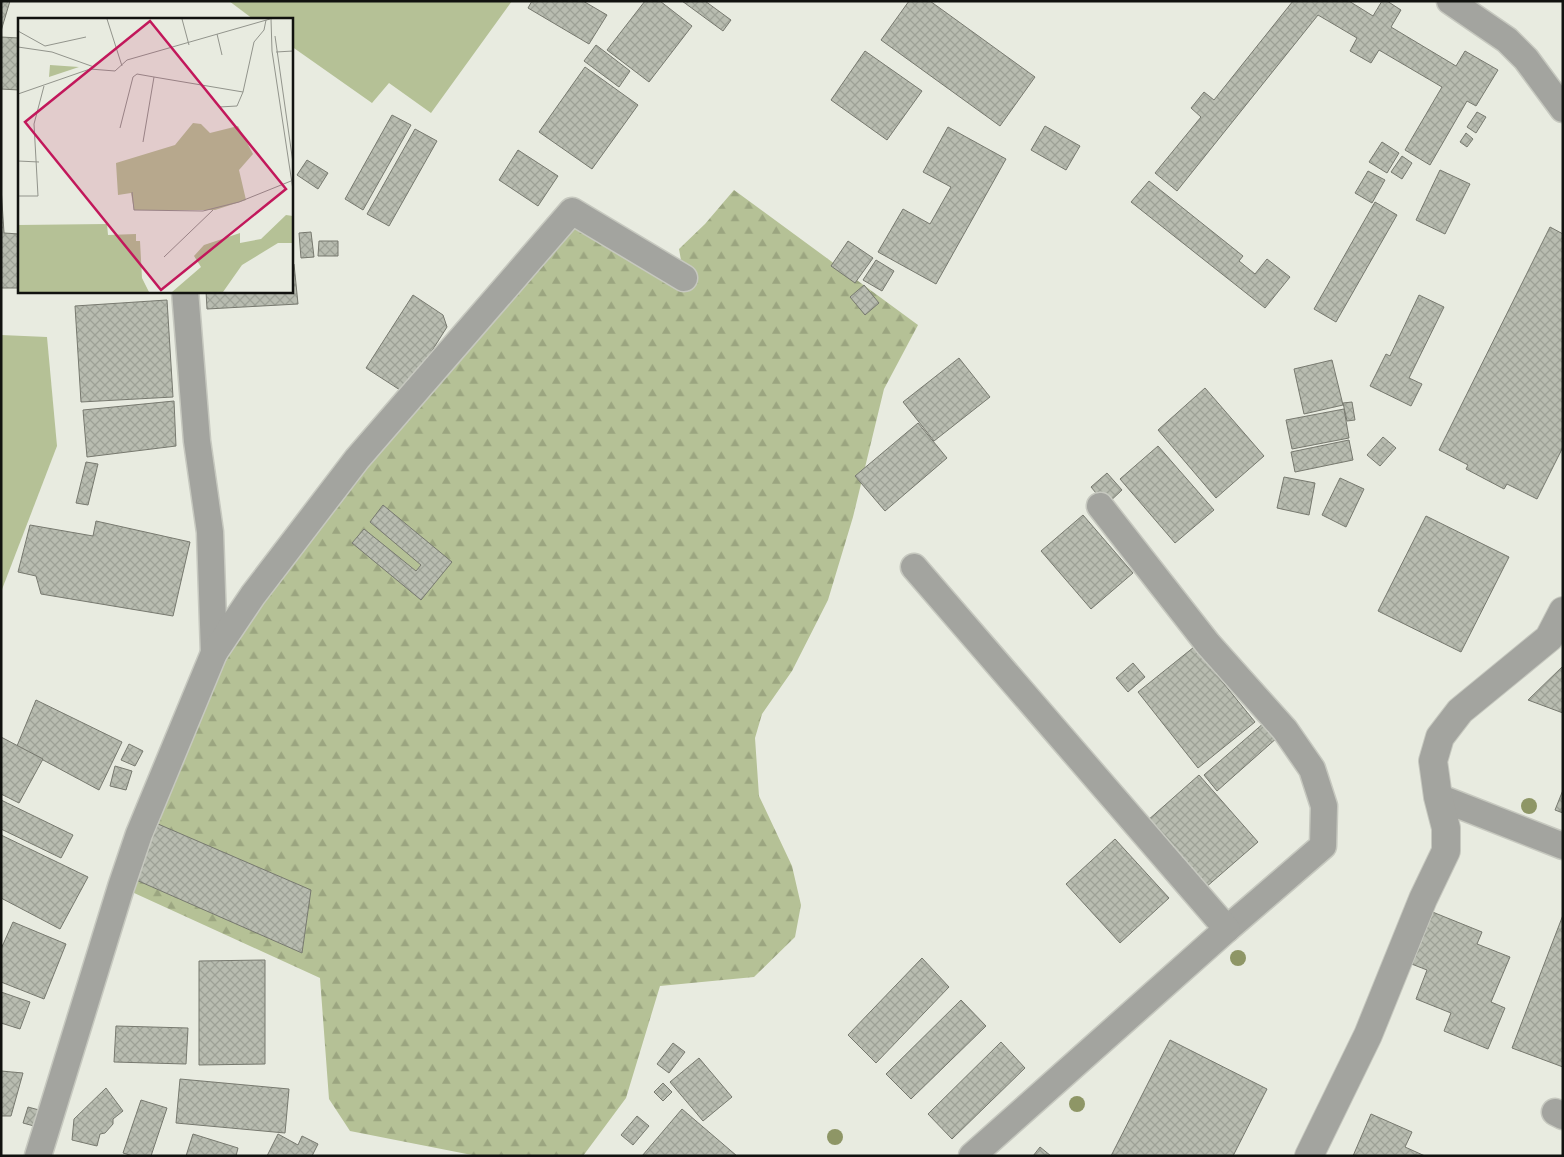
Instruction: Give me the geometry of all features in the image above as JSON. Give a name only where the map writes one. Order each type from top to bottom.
[{"type":"street","points":[[1450,1],[1507,40],[1520,53],[1563,109]]},
{"type":"street","points":[[38,1156],[139,834],[214,653],[253,595],[357,460],[572,212],[684,278]]},
{"type":"street","points":[[185,292],[197,441],[210,532],[214,653]]},
{"type":"street","points":[[972,1156],[1323,846],[1324,806],[1312,769],[1285,730],[1208,644],[1100,506]]},
{"type":"street","points":[[914,567],[1227,929]]},
{"type":"street","points":[[1308,1156],[1368,1035],[1423,899],[1446,851],[1446,828],[1438,797],[1434,761],[1440,737],[1460,711],[1556,634],[1563,611]]},
{"type":"street","points":[[1438,797],[1563,846]]},
{"type":"green space","points":[[229,1],[512,1],[431,113],[389,83],[372,103],[292,47],[292,18],[252,18]]},
{"type":"green space","points":[[734,190],[918,325],[884,389],[853,517],[828,600],[792,671],[762,714],[755,738],[759,796],[792,866],[801,905],[795,937],[754,977],[660,986],[626,1098],[583,1156],[477,1156],[350,1131],[329,1099],[320,978],[121,887],[206,668],[572,211],[684,277],[679,249],[705,224]]},
{"type":"green space","points":[[1,335],[47,337],[57,446],[1,592]]},
{"type":"building","points":[[1,1],[10,1],[1,31]]},
{"type":"building","points":[[532,1],[583,1],[607,15],[589,44],[528,8]]},
{"type":"building","points":[[645,1],[660,1],[692,26],[649,82],[607,50]]},
{"type":"building","points":[[682,1],[705,1],[731,20],[723,31]]},
{"type":"building","points":[[909,1],[930,1],[1035,77],[1000,126],[881,40]]},
{"type":"building","points":[[1293,1],[1349,1],[1373,16],[1382,1],[1387,1],[1401,10],[1391,27],[1456,66],[1465,51],[1498,70],[1476,106],[1467,101],[1430,165],[1405,150],[1442,87],[1379,50],[1371,63],[1350,51],[1357,38],[1318,15],[1177,191],[1155,173],[1201,117],[1191,108],[1204,92],[1214,100]]},
{"type":"building","points":[[1,37],[18,38],[18,90],[1,89]]},
{"type":"building","points":[[596,45],[630,71],[619,87],[584,61]]},
{"type":"building","points":[[865,51],[922,91],[887,140],[831,100]]},
{"type":"building","points":[[585,67],[638,105],[592,169],[539,132]]},
{"type":"building","points":[[1477,112],[1486,117],[1476,133],[1467,127]]},
{"type":"building","points":[[392,115],[411,125],[363,210],[345,199]]},
{"type":"building","points":[[1045,126],[1080,146],[1066,170],[1031,150]]},
{"type":"building","points":[[948,127],[1006,159],[936,284],[878,252],[903,209],[930,224],[951,187],[923,172]]},
{"type":"building","points":[[415,129],[437,141],[389,226],[367,214]]},
{"type":"building","points":[[1466,133],[1473,139],[1467,147],[1460,142]]},
{"type":"building","points":[[1382,142],[1399,153],[1387,173],[1369,162]]},
{"type":"building","points":[[518,150],[558,176],[538,206],[499,180]]},
{"type":"building","points":[[1402,156],[1412,163],[1402,179],[1391,172]]},
{"type":"building","points":[[307,160],[328,173],[318,189],[297,175]]},
{"type":"building","points":[[1440,170],[1470,184],[1445,234],[1416,220]]},
{"type":"building","points":[[1368,171],[1385,180],[1372,203],[1355,193]]},
{"type":"building","points":[[1149,181],[1243,256],[1239,261],[1255,274],[1267,259],[1290,277],[1265,308],[1131,202]]},
{"type":"building","points":[[1,187],[4,233],[18,234],[18,288],[1,288]]},
{"type":"building","points":[[1375,202],[1397,215],[1336,322],[1314,309]]},
{"type":"building","points":[[1550,227],[1563,234],[1563,447],[1537,499],[1507,484],[1504,489],[1466,469],[1468,465],[1439,450]]},
{"type":"building","points":[[311,232],[314,257],[301,258],[299,233]]},
{"type":"building","points":[[319,241],[338,241],[338,256],[318,256]]},
{"type":"building","points":[[848,241],[873,258],[855,283],[831,266]]},
{"type":"building","points":[[876,260],[894,271],[882,291],[863,280]]},
{"type":"building","points":[[292,264],[294,264],[298,304],[207,309],[206,292],[292,292]]},
{"type":"building","points":[[864,285],[879,303],[865,315],[850,297]]},
{"type":"building","points":[[413,295],[443,315],[447,327],[409,387],[400,390],[366,368]]},
{"type":"building","points":[[1419,295],[1444,307],[1409,378],[1422,384],[1411,406],[1370,386],[1386,354],[1390,356]]},
{"type":"building","points":[[167,300],[173,397],[81,402],[75,306]]},
{"type":"building","points":[[959,358],[990,397],[934,441],[903,402]]},
{"type":"building","points":[[1332,360],[1343,405],[1304,414],[1294,369]]},
{"type":"building","points":[[1205,388],[1264,456],[1216,498],[1158,430]]},
{"type":"building","points":[[174,401],[176,446],[87,457],[83,410]]},
{"type":"building","points":[[1352,402],[1355,420],[1347,421],[1343,403]]},
{"type":"building","points":[[1344,409],[1349,438],[1292,449],[1286,420]]},
{"type":"building","points":[[918,423],[947,458],[885,511],[855,476]]},
{"type":"building","points":[[1383,437],[1396,448],[1380,466],[1367,455]]},
{"type":"building","points":[[1349,440],[1353,460],[1295,472],[1291,452]]},
{"type":"building","points":[[1158,446],[1214,510],[1175,543],[1120,479]]},
{"type":"building","points":[[86,462],[98,464],[88,505],[76,503]]},
{"type":"building","points":[[1107,473],[1122,490],[1106,505],[1091,487]]},
{"type":"building","points":[[1284,477],[1315,483],[1309,515],[1277,508]]},
{"type":"building","points":[[1340,478],[1364,489],[1346,527],[1322,515]]},
{"type":"building","points":[[383,505],[452,562],[421,600],[352,543],[364,529],[416,571],[421,565],[370,522]]},
{"type":"building","points":[[1083,515],[1133,573],[1091,609],[1041,551]]},
{"type":"building","points":[[1426,516],[1509,557],[1461,652],[1378,611]]},
{"type":"building","points":[[96,521],[190,542],[173,616],[41,594],[36,576],[18,572],[30,525],[93,536]]},
{"type":"building","points":[[1194,647],[1255,722],[1198,768],[1138,692]]},
{"type":"building","points":[[1133,663],[1145,677],[1128,692],[1116,678]]},
{"type":"building","points":[[1562,667],[1563,713],[1528,700]]},
{"type":"building","points":[[36,700],[122,742],[99,790],[17,746]]},
{"type":"building","points":[[1265,722],[1278,737],[1217,791],[1204,775]]},
{"type":"building","points":[[1,737],[43,759],[19,803],[1,794]]},
{"type":"building","points":[[129,744],[143,751],[135,766],[121,760]]},
{"type":"building","points":[[115,766],[132,771],[126,790],[110,786]]},
{"type":"building","points":[[1199,775],[1258,842],[1205,888],[1147,821]]},
{"type":"building","points":[[1563,790],[1563,813],[1555,810]]},
{"type":"building","points":[[1,800],[73,835],[61,858],[1,829]]},
{"type":"building","points":[[158,824],[311,890],[302,953],[134,879]]},
{"type":"building","points":[[1,835],[88,877],[60,929],[1,898]]},
{"type":"building","points":[[1115,839],[1169,898],[1120,943],[1066,884]]},
{"type":"building","points":[[1430,911],[1482,932],[1477,944],[1510,957],[1491,1002],[1505,1008],[1488,1049],[1444,1031],[1451,1013],[1416,999],[1427,970],[1409,963]]},
{"type":"building","points":[[1563,915],[1563,1067],[1512,1048]]},
{"type":"building","points":[[13,922],[66,944],[44,999],[1,982],[1,949]]},
{"type":"building","points":[[922,958],[949,987],[876,1063],[848,1035]]},
{"type":"building","points":[[265,960],[265,1064],[199,1065],[199,961]]},
{"type":"building","points":[[1,992],[30,1002],[20,1029],[1,1023]]},
{"type":"building","points":[[961,1000],[986,1026],[911,1099],[886,1074]]},
{"type":"building","points":[[116,1026],[188,1028],[186,1064],[114,1062]]},
{"type":"building","points":[[1170,1040],[1267,1089],[1233,1156],[1111,1156]]},
{"type":"building","points":[[1001,1042],[1025,1068],[952,1139],[928,1114]]},
{"type":"building","points":[[673,1043],[685,1052],[669,1073],[657,1064]]},
{"type":"building","points":[[699,1058],[732,1097],[703,1121],[670,1082]]},
{"type":"building","points":[[1,1071],[23,1073],[11,1116],[1,1116]]},
{"type":"building","points":[[180,1079],[289,1089],[285,1133],[176,1123]]},
{"type":"building","points":[[663,1083],[672,1092],[663,1101],[654,1092]]},
{"type":"building","points":[[106,1088],[123,1111],[113,1119],[113,1124],[105,1133],[100,1134],[97,1146],[72,1140],[74,1119]]},
{"type":"building","points":[[141,1100],[167,1108],[151,1156],[133,1156],[123,1153]]},
{"type":"building","points":[[28,1107],[39,1110],[34,1126],[23,1123]]},
{"type":"building","points":[[682,1109],[737,1156],[642,1156]]},
{"type":"building","points":[[1371,1114],[1412,1132],[1405,1147],[1425,1156],[1353,1156]]},
{"type":"building","points":[[637,1116],[649,1126],[633,1145],[621,1135]]},
{"type":"building","points":[[193,1134],[238,1148],[236,1156],[186,1156]]},
{"type":"building","points":[[278,1134],[298,1145],[302,1136],[318,1144],[312,1156],[267,1156]]},
{"type":"building","points":[[1040,1147],[1051,1156],[1033,1156]]}]
